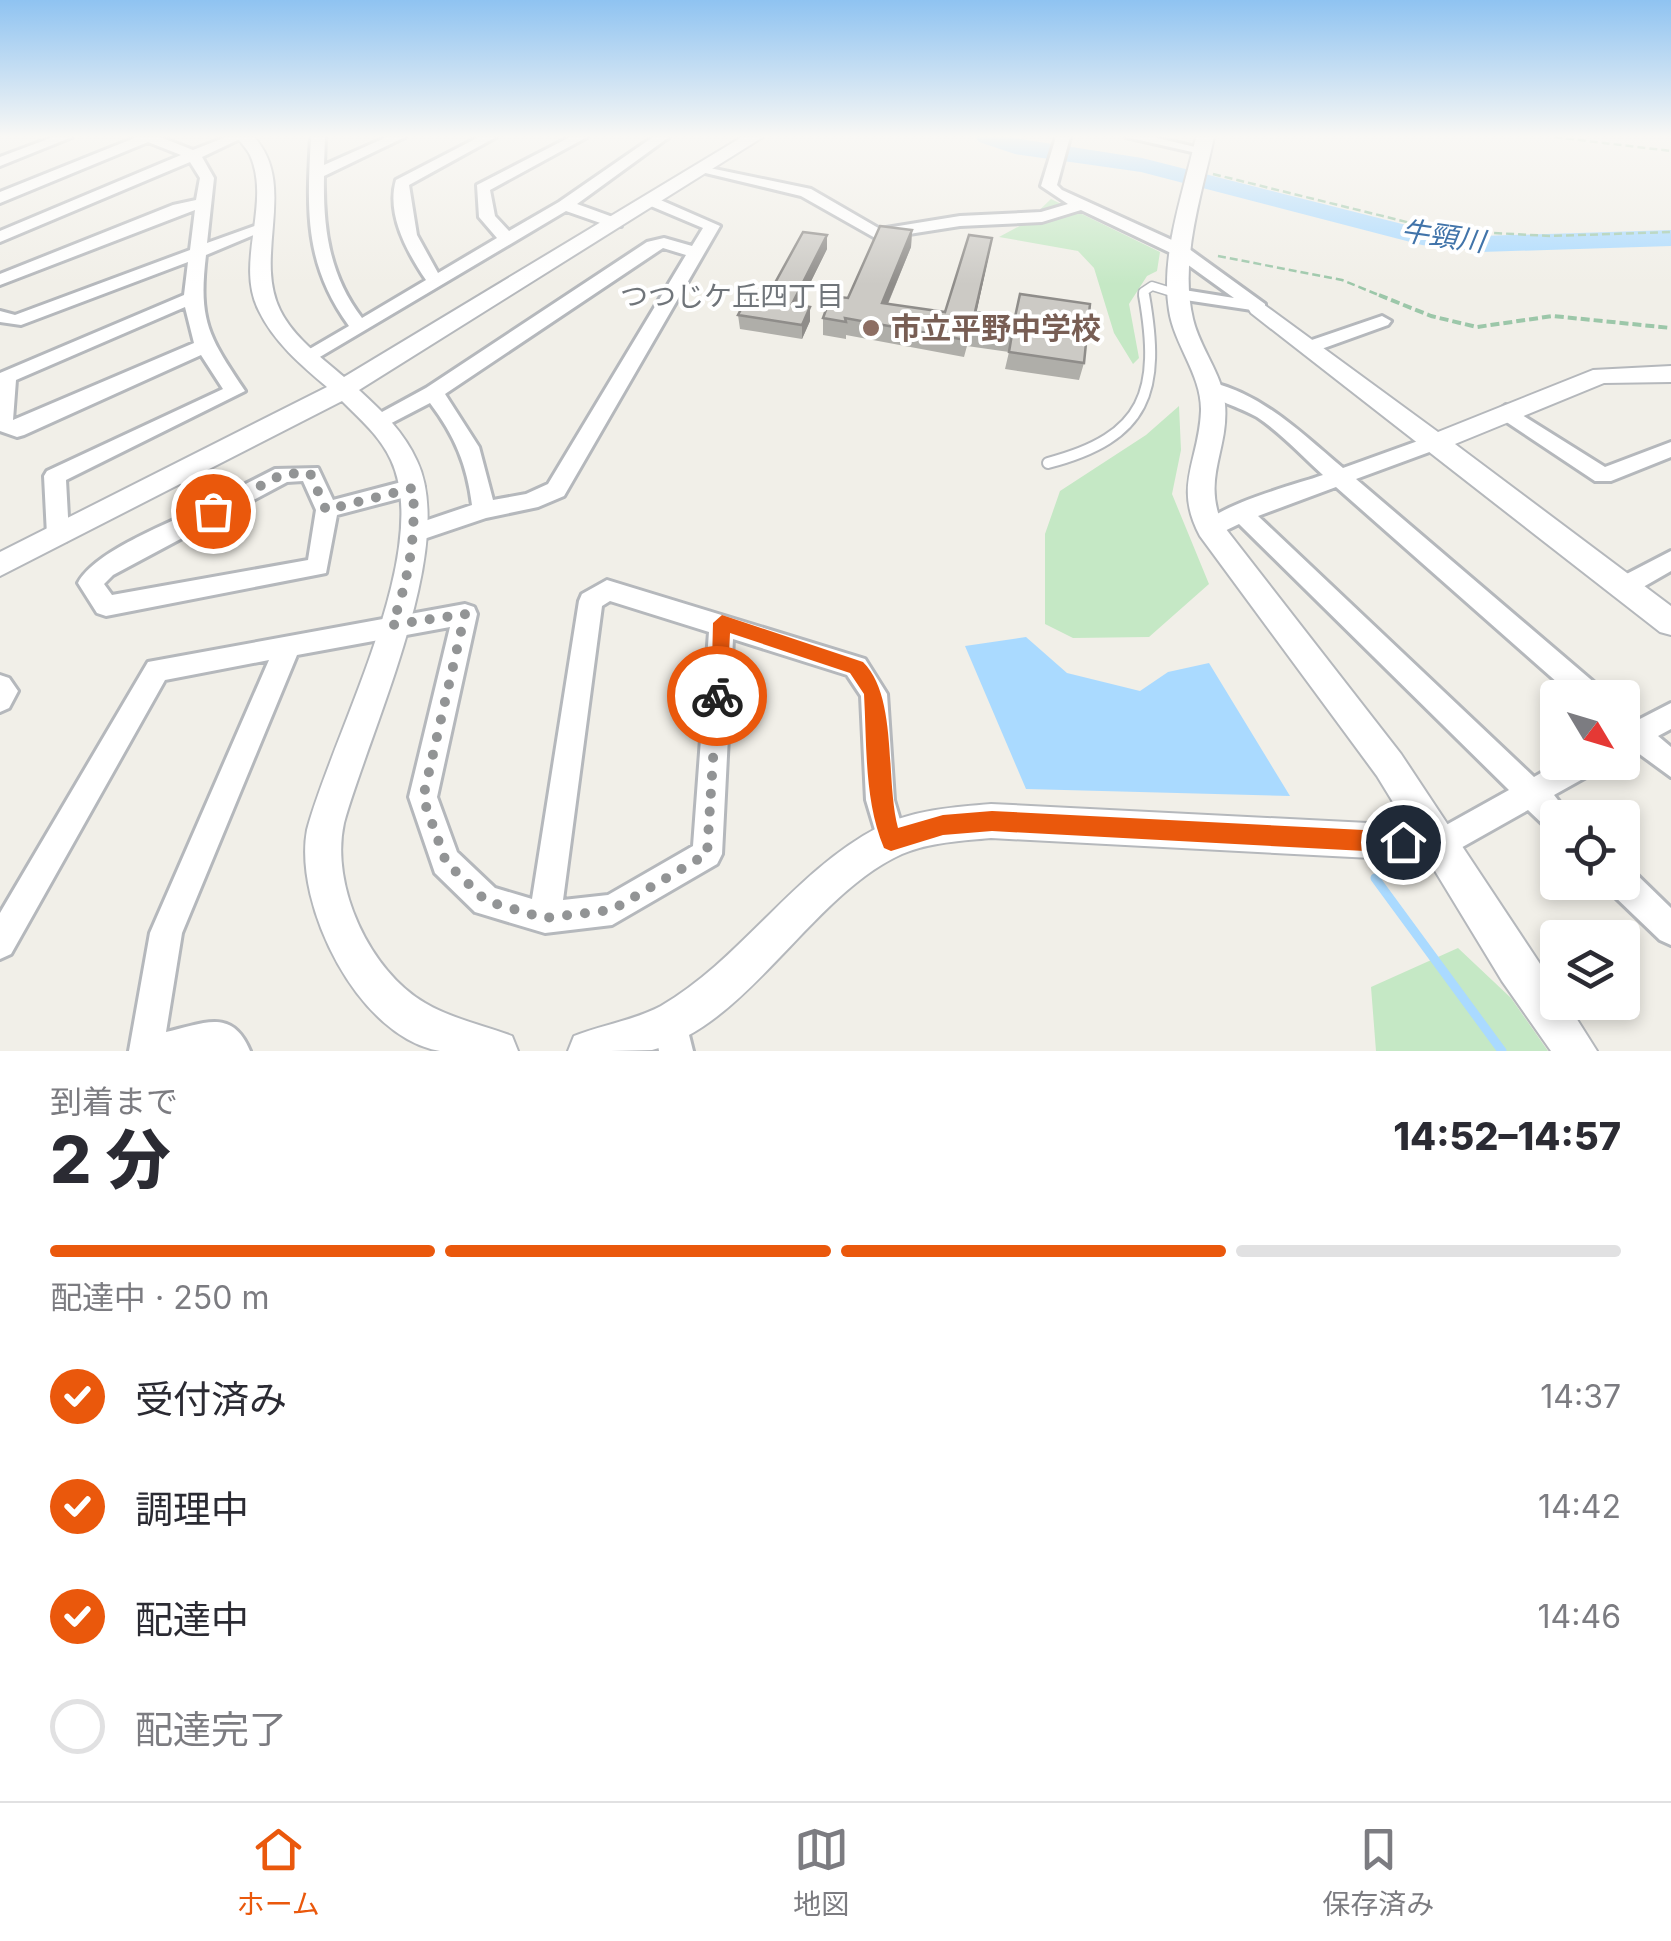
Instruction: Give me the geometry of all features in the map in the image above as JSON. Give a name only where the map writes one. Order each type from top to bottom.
[{"type":"street","points":[[0,198],[29,186]]},
{"type":"street","points":[[0,237],[118,186]]},
{"type":"street","points":[[58,535],[55,476],[234,392],[204,346],[192,298],[207,186]]},
{"type":"street","points":[[264,186],[261,285],[269,310],[308,358],[378,423],[401,454],[413,488],[415,533],[409,578],[341,774],[323,842],[336,918],[367,980],[416,1020],[497,1051]]},
{"type":"street","points":[[318,186],[319,260],[342,307],[358,326]]},
{"type":"street","points":[[401,186],[411,248],[435,282]]},
{"type":"street","points":[[486,186],[482,188],[487,217],[507,239]]},
{"type":"street","points":[[308,358],[591,186]]},
{"type":"street","points":[[0,565],[343,389],[675,186]]},
{"type":"street","points":[[777,186],[806,192],[877,234],[1042,216],[1080,204]]},
{"type":"street","points":[[1049,186],[1179,250],[1313,346],[1671,623]]},
{"type":"street","points":[[1194,186],[1179,250],[1178,294],[1183,324],[1211,388],[1210,431],[1196,482],[1198,504],[1210,528],[1390,766],[1516,967],[1576,1051]]},
{"type":"street","points":[[415,533],[556,490],[712,226],[651,201]]},
{"type":"street","points":[[0,280],[179,208],[204,204]]},
{"type":"street","points":[[565,204],[615,223]]},
{"type":"street","points":[[0,316],[15,321],[260,229]]},
{"type":"street","points":[[378,423],[433,393],[653,245],[664,243],[697,253]]},
{"type":"street","points":[[1178,294],[1259,308]]},
{"type":"street","points":[[192,298],[8,377],[3,424],[17,430],[204,346]]},
{"type":"street","points":[[1313,346],[1382,321]]},
{"type":"street","points":[[1210,528],[1241,512],[1341,479],[1601,375],[1671,374]]},
{"type":"street","points":[[1211,388],[1233,395],[1268,415],[1573,680]]},
{"type":"street","points":[[433,393],[463,432],[478,461],[484,510]]},
{"type":"street","points":[[1506,412],[1604,476],[1671,449]]},
{"type":"street","points":[[182,471],[213,511]]},
{"type":"street","points":[[310,473],[326,510],[318,567],[106,606],[90,583],[105,568],[213,511],[283,474],[310,473]]},
{"type":"street","points":[[326,510],[413,488]]},
{"type":"street","points":[[1241,512],[1540,801]]},
{"type":"street","points":[[1623,587],[1671,560]]},
{"type":"street","points":[[544,918],[591,601],[607,590],[839,659],[866,677],[874,694],[880,800],[891,840]]},
{"type":"street","points":[[0,944],[156,670],[465,614],[423,798],[446,862],[486,901],[544,918],[612,910],[707,854],[722,623]]},
{"type":"street","points":[[233,1051],[221,1036],[150,1051],[166,933],[288,646]]},
{"type":"street","points":[[0,686],[6,691],[0,700]]},
{"type":"street","points":[[1640,728],[1671,716]]},
{"type":"street","points":[[1640,742],[1671,764]]},
{"type":"street","points":[[589,1051],[673,1037],[828,883],[891,840],[943,825],[992,821],[1440,844],[1555,780]]},
{"type":"street","points":[[1640,899],[1671,929]]},
{"type":"lane","points":[[1048,463],[1080,457],[1134,418],[1149,387],[1154,352],[1143,292],[1152,286],[1178,294]]},
{"type":"path","points":[[1285,186],[1440,230],[1550,236],[1671,232]]},
{"type":"path","points":[[1179,250],[1342,280],[1431,316],[1477,328],[1553,316],[1671,328]]},
{"type":"green space","points":[[1051,199],[1160,252],[1157,271],[1147,276],[1129,304],[1139,358],[1133,364],[1114,333],[1094,268],[1078,251],[999,237],[1027,222]]},
{"type":"green space","points":[[1179,406],[1181,450],[1172,494],[1209,584],[1149,637],[1073,638],[1045,624],[1045,534],[1060,491],[1146,435]]},
{"type":"green space","points":[[1458,948],[1511,998],[1548,1051],[1376,1051],[1371,987]]},
{"type":"water","points":[[1026,637],[1067,673],[1140,691],[1168,672],[1209,663],[1290,796],[1026,789],[965,646]]},
{"type":"building","points":[[880,226],[912,230],[882,303],[945,312],[969,235],[992,238],[975,312],[1015,317],[1020,294],[1090,304],[1084,363],[1009,352],[1012,334],[970,328],[966,340],[845,318],[846,322],[823,318],[831,296],[848,298]]},
{"type":"building","points":[[803,232],[827,235],[792,304],[810,307],[802,325],[738,315],[747,298],[765,301]]},
{"type":"waterway","name":"牛頸川","points":[[1224,186],[1422,237],[1481,244],[1671,238]]},
{"type":"waterway","points":[[1375,878],[1502,1051]]},
{"type":"way so far","points":[[213,511],[283,474],[310,473],[326,510],[413,488],[415,533],[409,578],[392,625],[465,614],[423,798],[446,862],[486,901],[544,918],[612,910],[657,887],[707,854],[717,696]]},
{"type":"place","name":"市立平野中学校","points":[[871,328]]},
{"type":"district","name":"つつじケ丘四丁目","points":[[732,296]]},
{"type":"route","points":[[717,696],[722,623],[856,667],[874,694],[880,800],[891,840],[943,825],[992,821],[1403,842]]}]
